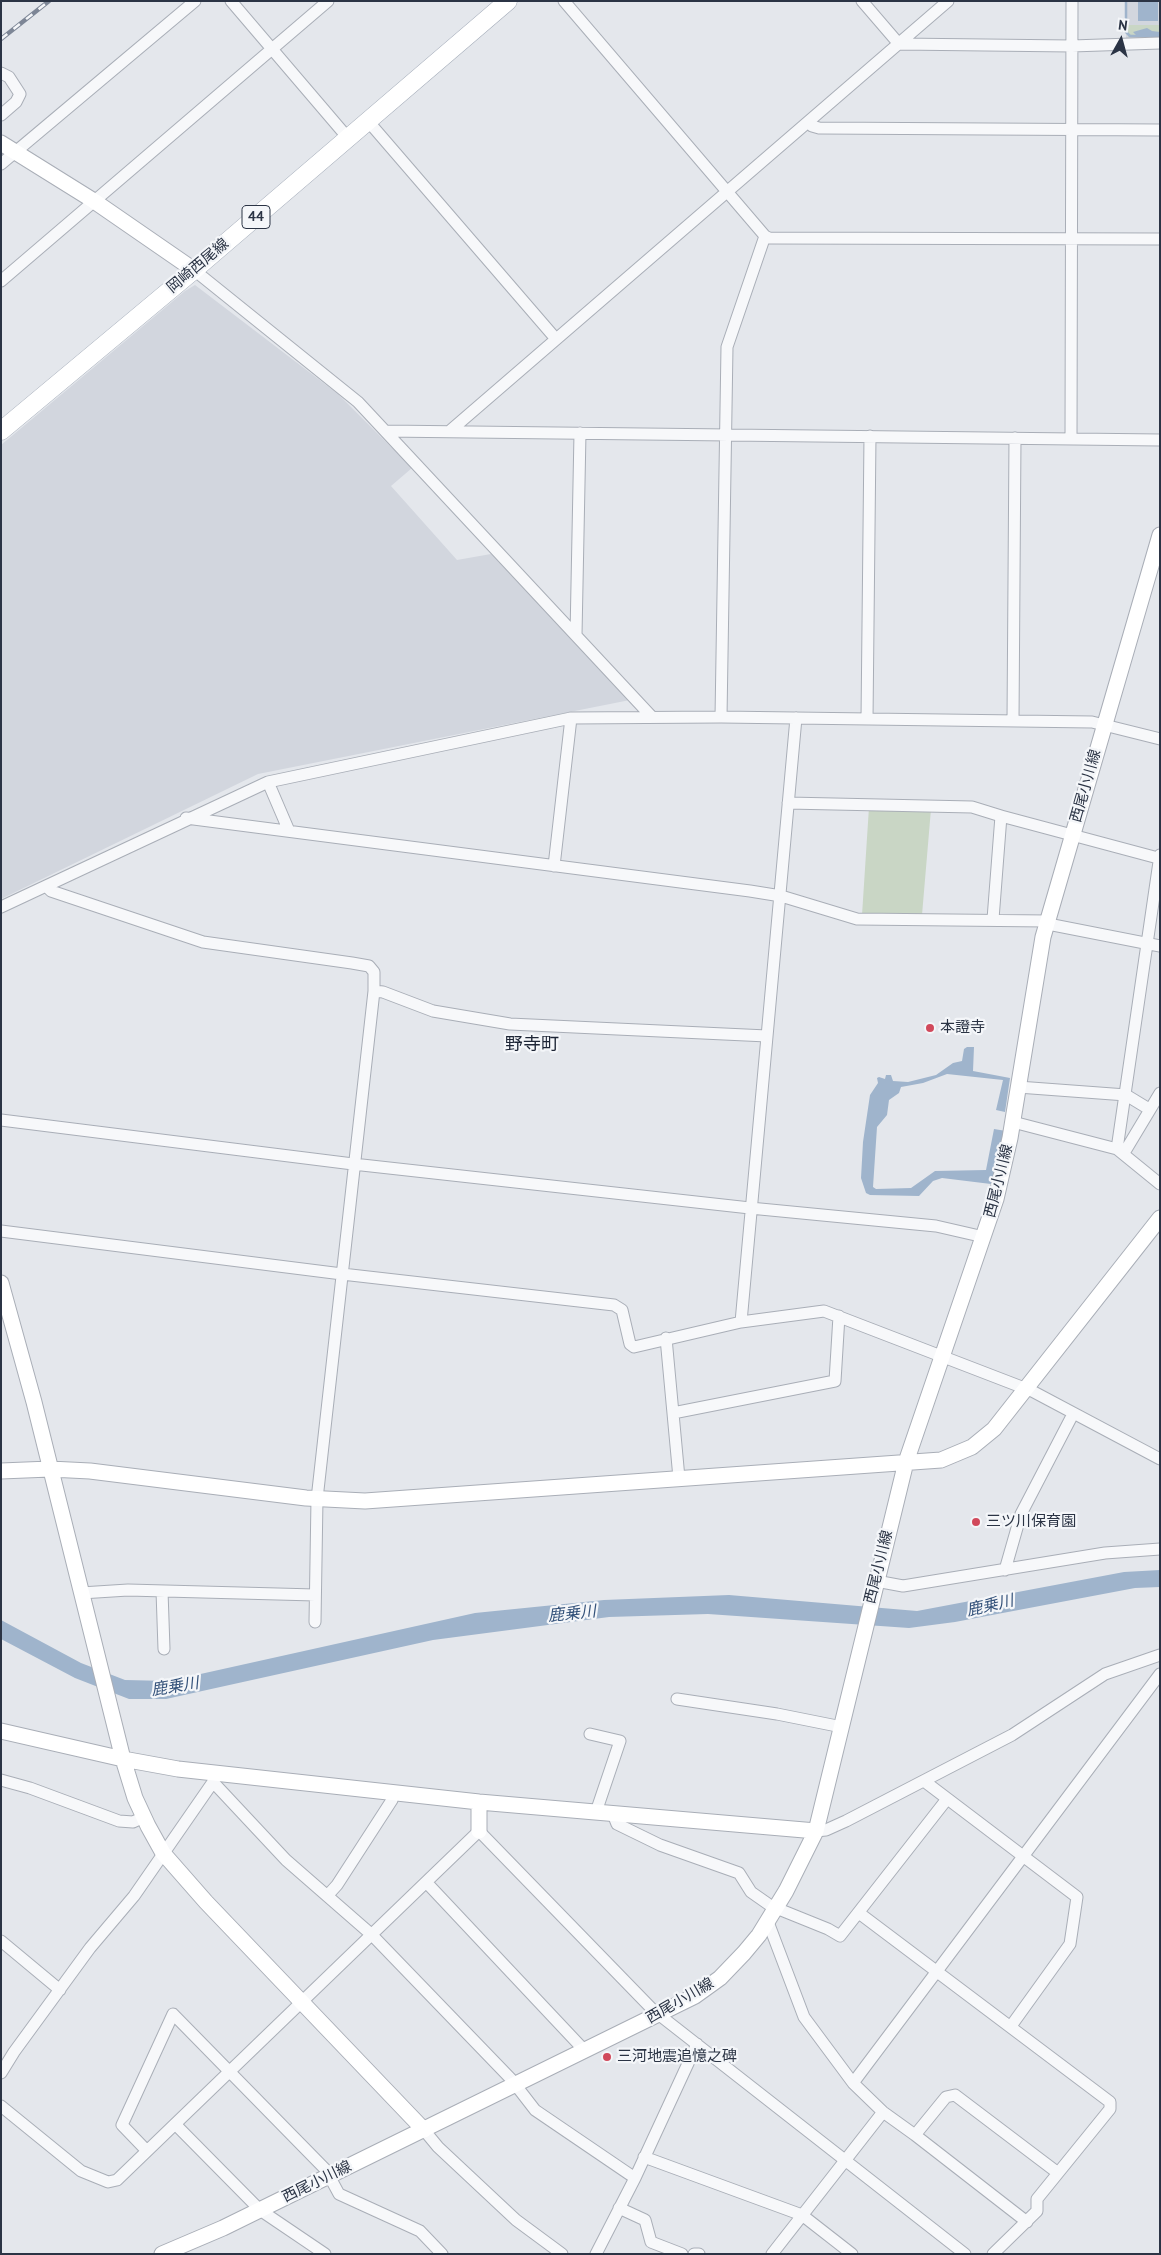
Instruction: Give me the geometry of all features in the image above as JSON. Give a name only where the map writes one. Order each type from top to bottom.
[{"type":"main road","name":"岡崎西尾線","points":[[1,432],[194,270],[508,1]]},
{"type":"street","points":[[1,164],[196,1]]},
{"type":"street","points":[[231,1],[348,138]]},
{"type":"street","points":[[1,281],[328,1]]},
{"type":"street","points":[[564,1],[765,236],[769,238],[1160,239]]},
{"type":"street","points":[[862,1],[898,44],[1072,46],[1160,43]]},
{"type":"street","points":[[451,430],[948,1]]},
{"type":"street","points":[[1071,438],[1072,1]]},
{"type":"street","points":[[1,74],[9,77],[20,94],[16,102],[1,115]]},
{"type":"street","points":[[368,121],[556,339]]},
{"type":"street","points":[[809,122],[812,126],[818,128],[1160,130]]},
{"type":"street","points":[[1,143],[94,201],[194,270],[347,392],[651,716]]},
{"type":"street","points":[[721,717],[728,340],[765,236]]},
{"type":"street","points":[[385,431],[451,430],[1160,440]]},
{"type":"street","points":[[576,635],[580,432]]},
{"type":"street","points":[[867,719],[870,436]]},
{"type":"street","points":[[1013,720],[1015,438]]},
{"type":"street","name":"西尾小川線","points":[[162,2254],[192,2243],[694,1996],[720,1978],[752,1943],[772,1915],[802,1863],[816,1831],[860,1644],[906,1462],[984,1237],[1001,1181],[1013,1122],[1033,988],[1047,922],[1160,535]]},
{"type":"street","points":[[1,907],[186,818],[268,782],[571,718],[651,716],[1013,720],[1105,724],[1160,739]]},
{"type":"street","points":[[554,866],[571,718]]},
{"type":"street","points":[[741,1322],[796,718]]},
{"type":"street","points":[[268,782],[289,831]]},
{"type":"street","points":[[788,803],[972,806],[1001,816],[1159,856],[1126,1095],[1121,1151]]},
{"type":"street","points":[[993,919],[1001,816]]},
{"type":"street","points":[[186,818],[781,896],[857,919],[993,919],[1047,922],[1053,925],[1160,946]]},
{"type":"street","points":[[46,886],[51,891],[203,942],[369,966],[374,972],[374,991],[317,1499],[315,1622]]},
{"type":"street","points":[[374,991],[383,992],[433,1011],[510,1024],[766,1036]]},
{"type":"street","points":[[1018,1087],[1126,1095],[1149,1108]]},
{"type":"street","points":[[1121,1151],[1160,1093]]},
{"type":"street","points":[[1,1120],[354,1164],[750,1208],[936,1226],[984,1237]]},
{"type":"street","points":[[1013,1122],[1121,1151],[1160,1184]]},
{"type":"street","points":[[1,1471],[50,1469],[142,1476],[317,1499],[400,1499],[941,1460],[972,1447],[987,1436],[1002,1421],[1024,1388],[1160,1218]]},
{"type":"street","points":[[1,1231],[342,1274],[614,1305],[622,1310],[632,1346],[741,1322],[820,1311],[838,1316],[1024,1388],[1160,1459]]},
{"type":"street","points":[[1,1284],[97,1651],[123,1759],[144,1817],[163,1853],[206,1902],[303,2002],[438,2147],[516,2220],[562,2254]]},
{"type":"street","points":[[674,1413],[835,1381],[838,1316]]},
{"type":"street","points":[[666,1338],[680,1478]]},
{"type":"street","points":[[1005,1570],[1021,1514],[1073,1414]]},
{"type":"street","points":[[875,1584],[903,1586],[1105,1553],[1160,1550]]},
{"type":"street","points":[[81,1593],[162,1591],[315,1595]]},
{"type":"street","points":[[162,1591],[164,1649]]},
{"type":"street","points":[[1,1731],[213,1777],[816,1831],[826,1830],[846,1822],[1012,1735],[1105,1674],[1160,1655]]},
{"type":"street","points":[[853,2083],[1160,1674]]},
{"type":"street","points":[[677,1699],[778,1714],[842,1727]]},
{"type":"street","points":[[590,1734],[620,1741],[596,1812]]},
{"type":"street","points":[[1,2073],[14,2052],[90,1948],[134,1896],[213,1777]]},
{"type":"street","points":[[213,1777],[272,1847],[372,1935],[515,2085],[535,2110],[635,2178]]},
{"type":"street","points":[[1,1780],[30,1788],[119,1821],[133,1822],[144,1817]]},
{"type":"street","points":[[924,1781],[1075,1894],[1078,1901],[1070,1944],[1011,2026]]},
{"type":"street","points":[[327,1896],[337,1885],[392,1800],[394,1793]]},
{"type":"street","points":[[772,1915],[828,1929],[840,1936],[947,1799]]},
{"type":"street","points":[[479,1802],[479,1831],[659,2014],[965,2254]]},
{"type":"street","points":[[612,1814],[617,1824],[660,1845],[739,1873],[751,1892],[772,1915],[796,2000],[804,2017],[853,2083],[883,2112],[1027,2222]]},
{"type":"street","points":[[1,2106],[81,2171],[108,2182],[117,2180],[479,1831]]},
{"type":"street","points":[[426,1882],[585,2050]]},
{"type":"street","points":[[859,1913],[1110,2102],[1110,2109],[1037,2199],[1037,2211],[993,2254]]},
{"type":"street","points":[[1,1940],[60,1990]]},
{"type":"street","points":[[147,2151],[122,2125],[173,2014],[330,2176],[343,2198],[420,2231],[442,2254]]},
{"type":"street","points":[[596,2254],[635,2178],[697,2044]]},
{"type":"street","points":[[915,2135],[946,2097],[955,2095],[1058,2173]]},
{"type":"street","points":[[772,2254],[883,2112]]},
{"type":"street","points":[[175,2124],[260,2210],[326,2254]]},
{"type":"street","points":[[644,2157],[802,2215],[852,2254]]},
{"type":"street","points":[[619,2208],[646,2220],[651,2242],[682,2254]]},
{"type":"street","points":[[694,2254],[699,2254]]},
{"type":"shaded area","points":[[1127,1],[1160,1],[1160,38],[1126,38]]},
{"type":"shaded area","points":[[195,285],[338,394],[412,468],[391,486],[457,560],[491,554],[630,700],[258,774],[1,899],[1,445],[185,291]]},
{"type":"green space","points":[[1128,25],[1160,25],[1160,38],[1128,37]]},
{"type":"green space","points":[[869,807],[931,809],[922,915],[862,915]]},
{"type":"water","points":[[1138,1],[1158,1],[1158,21],[1138,21]]},
{"type":"water","points":[[1147,28],[1160,32],[1160,36],[1136,35],[1133,32]]},
{"type":"water","points":[[974,1047],[973,1071],[1010,1078],[1005,1112],[996,1110],[1003,1080],[947,1074],[923,1083],[901,1087],[899,1093],[889,1100],[887,1115],[877,1127],[873,1187],[876,1189],[911,1188],[935,1171],[986,1170],[994,1129],[1006,1131],[991,1184],[942,1178],[933,1181],[919,1196],[870,1195],[866,1193],[861,1178],[863,1142],[870,1095],[878,1083],[877,1078],[885,1079],[886,1075],[891,1075],[893,1081],[908,1082],[936,1075],[953,1063],[962,1061],[964,1049]]},
{"type":"water","name":"鹿乗川","points":[[1160,1570],[1160,1587],[1135,1588],[955,1622],[909,1628],[708,1614],[609,1617],[433,1640],[166,1699],[129,1699],[75,1678],[1,1639],[1,1620],[81,1663],[125,1680],[169,1681],[475,1613],[604,1600],[729,1595],[917,1611],[1124,1572]]},
{"type":"waterway","points":[[1126,1],[1126,32],[1130,36],[1160,36]]},
{"type":"railway","points":[[1,39],[49,1]]},
{"type":"place","name":"本證寺","points":[[930,1028]]},
{"type":"place","name":"三ツ川保育園","points":[[976,1522]]},
{"type":"place","name":"三河地震追憶之碑","points":[[607,2057]]},
{"type":"district","name":"野寺町","points":[[532,1045]]}]
